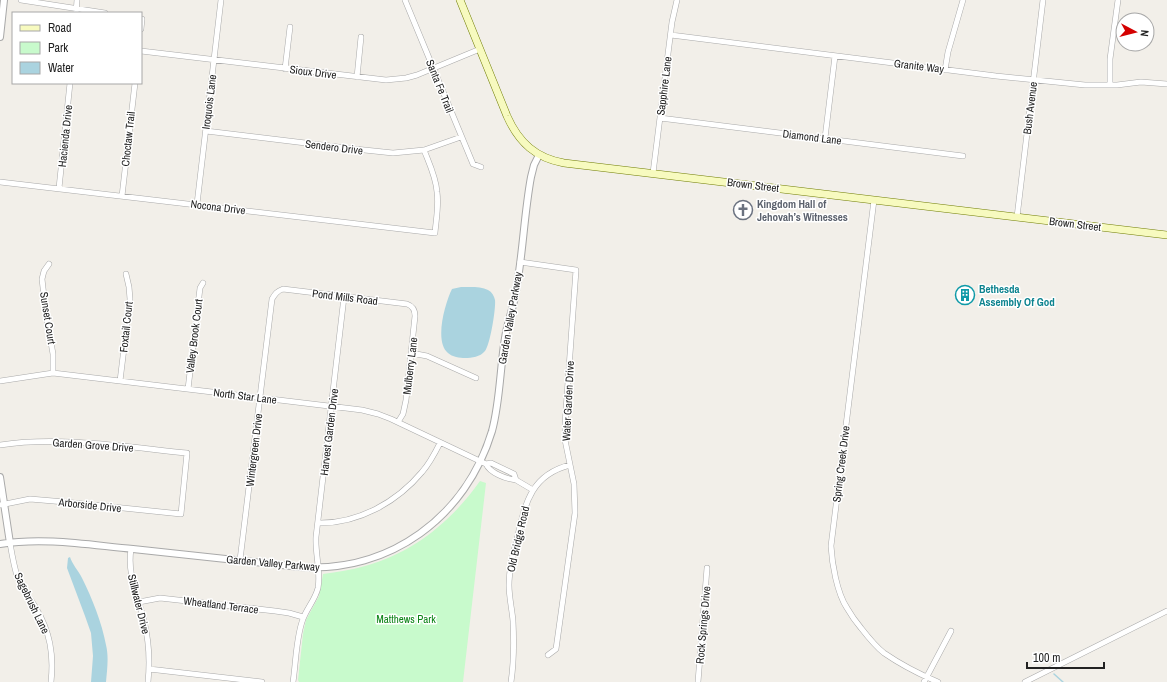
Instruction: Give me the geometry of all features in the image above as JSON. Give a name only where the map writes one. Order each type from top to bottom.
[{"type":"main road","name":"Brown Street","points":[[460,0],[507,116],[515,131],[528,146],[540,155],[551,160],[564,163],[1167,235]]},
{"type":"street","points":[[0,37],[4,0]]},
{"type":"street","points":[[21,0],[76,11],[90,12]]},
{"type":"street","points":[[76,11],[78,0]]},
{"type":"street","name":"Iroquois Lane","points":[[197,204],[221,0]]},
{"type":"street","name":"Santa Fe Trail","points":[[405,0],[473,164],[481,167]]},
{"type":"street","name":"Sapphire Lane","points":[[653,173],[677,0]]},
{"type":"street","points":[[945,70],[948,52],[962,0]]},
{"type":"street","name":"Bush Avenue","points":[[1017,217],[1043,0]]},
{"type":"street","points":[[1110,85],[1110,59],[1118,0]]},
{"type":"street","points":[[285,69],[290,27]]},
{"type":"street","name":"Granite Way","points":[[671,35],[1033,80],[1086,85],[1110,85],[1141,82],[1167,84]]},
{"type":"street","points":[[358,77],[362,37]]},
{"type":"street","name":"Sioux Drive","points":[[142,51],[285,69],[397,80],[417,75],[480,49]]},
{"type":"street","points":[[825,138],[835,56]]},
{"type":"street","name":"Hacienda Drive","points":[[59,188],[70,84]]},
{"type":"street","name":"Choctaw Trail","points":[[122,196],[135,84]]},
{"type":"street","name":"Diamond Lane","points":[[660,118],[963,156]]},
{"type":"street","name":"Sendero Drive","points":[[206,131],[393,153],[424,150],[461,137]]},
{"type":"street","name":"Nocona Drive","points":[[0,182],[435,233],[438,203],[436,182],[424,150]]},
{"type":"street","name":"Garden Valley Parkway","points":[[0,544],[48,541],[318,568],[341,566],[372,558],[392,550],[420,534],[452,505],[465,487],[486,447],[494,420],[506,332],[516,291],[531,177],[534,165],[540,155]]},
{"type":"street","name":"Spring Creek Drive","points":[[874,200],[831,546],[832,556],[842,600],[846,608],[870,640],[883,652],[926,677],[938,682]]},
{"type":"street","name":"Water Garden Drive","points":[[520,262],[576,270],[565,424],[565,440],[574,484],[575,513],[556,649],[548,655]]},
{"type":"street","name":"Sunset Court","points":[[49,264],[44,270],[42,279],[53,354],[53,373]]},
{"type":"street","name":"Foxtail Court","points":[[120,381],[130,299],[126,274]]},
{"type":"street","name":"Valley Brook Court","points":[[188,389],[200,288],[203,283]]},
{"type":"street","name":"Pond Mills Road","points":[[276,293],[283,289],[407,304],[414,309]]},
{"type":"street","name":"Wintergreen Drive","points":[[240,560],[272,299],[276,293]]},
{"type":"street","name":"Harvest Garden Drive","points":[[294,682],[299,630],[303,617],[318,588],[316,546],[318,523],[344,297]]},
{"type":"street","name":"Mulberry Lane","points":[[398,422],[406,400],[415,316],[414,309]]},
{"type":"street","points":[[411,353],[428,356],[476,378]]},
{"type":"street","name":"North Star Lane","points":[[0,381],[53,373],[367,411],[385,416],[398,422],[486,464],[488,469],[509,479],[516,480],[533,490]]},
{"type":"street","name":"Garden Grove Drive","points":[[0,444],[65,441],[187,453],[181,514]]},
{"type":"street","points":[[318,523],[331,523],[355,518],[378,508],[394,498],[423,471],[440,443]]},
{"type":"street","name":"Old Bridge Road","points":[[511,682],[513,634],[509,590],[510,571],[525,505],[533,490],[542,480],[552,472],[570,465]]},
{"type":"street","name":"Sagebrush Lane","points":[[0,477],[2,504],[13,563],[19,580],[39,614],[50,639],[52,657],[51,682]]},
{"type":"street","name":"Arborside Drive","points":[[2,504],[30,500],[65,502],[181,514]]},
{"type":"street","name":"Stillwater Drive","points":[[131,549],[129,558],[132,580],[139,602],[148,644],[148,682]]},
{"type":"street","name":"Rock Springs Drive","points":[[698,682],[707,568]]},
{"type":"street","name":"Wheatland Terrace","points":[[139,602],[160,598],[275,611],[303,617]]},
{"type":"street","points":[[1025,682],[1167,611]]},
{"type":"street","points":[[924,682],[951,631]]},
{"type":"street","points":[[149,669],[262,682]]},
{"type":"green space","name":"Matthews Park","points":[[480,481],[486,483],[463,682],[299,682],[303,634],[306,620],[319,596],[323,574],[365,566],[399,553],[415,544],[444,522],[469,496]]},
{"type":"water","points":[[461,287],[485,289],[492,293],[495,300],[495,311],[487,347],[483,353],[478,356],[468,358],[456,357],[448,353],[444,348],[441,332],[446,303],[449,295],[452,289]]},
{"type":"water","points":[[70,557],[82,578],[102,628],[108,664],[106,682],[91,682],[93,656],[91,633],[67,568],[68,558]]},
{"type":"waterway","points":[[1054,674],[1063,682]]},
{"type":"place","name":"Kingdom Hall of Jehovah’s Witnesses","points":[[743,210]]},
{"type":"place","name":"Bethesda Assembly Of God","points":[[965,295]]}]
